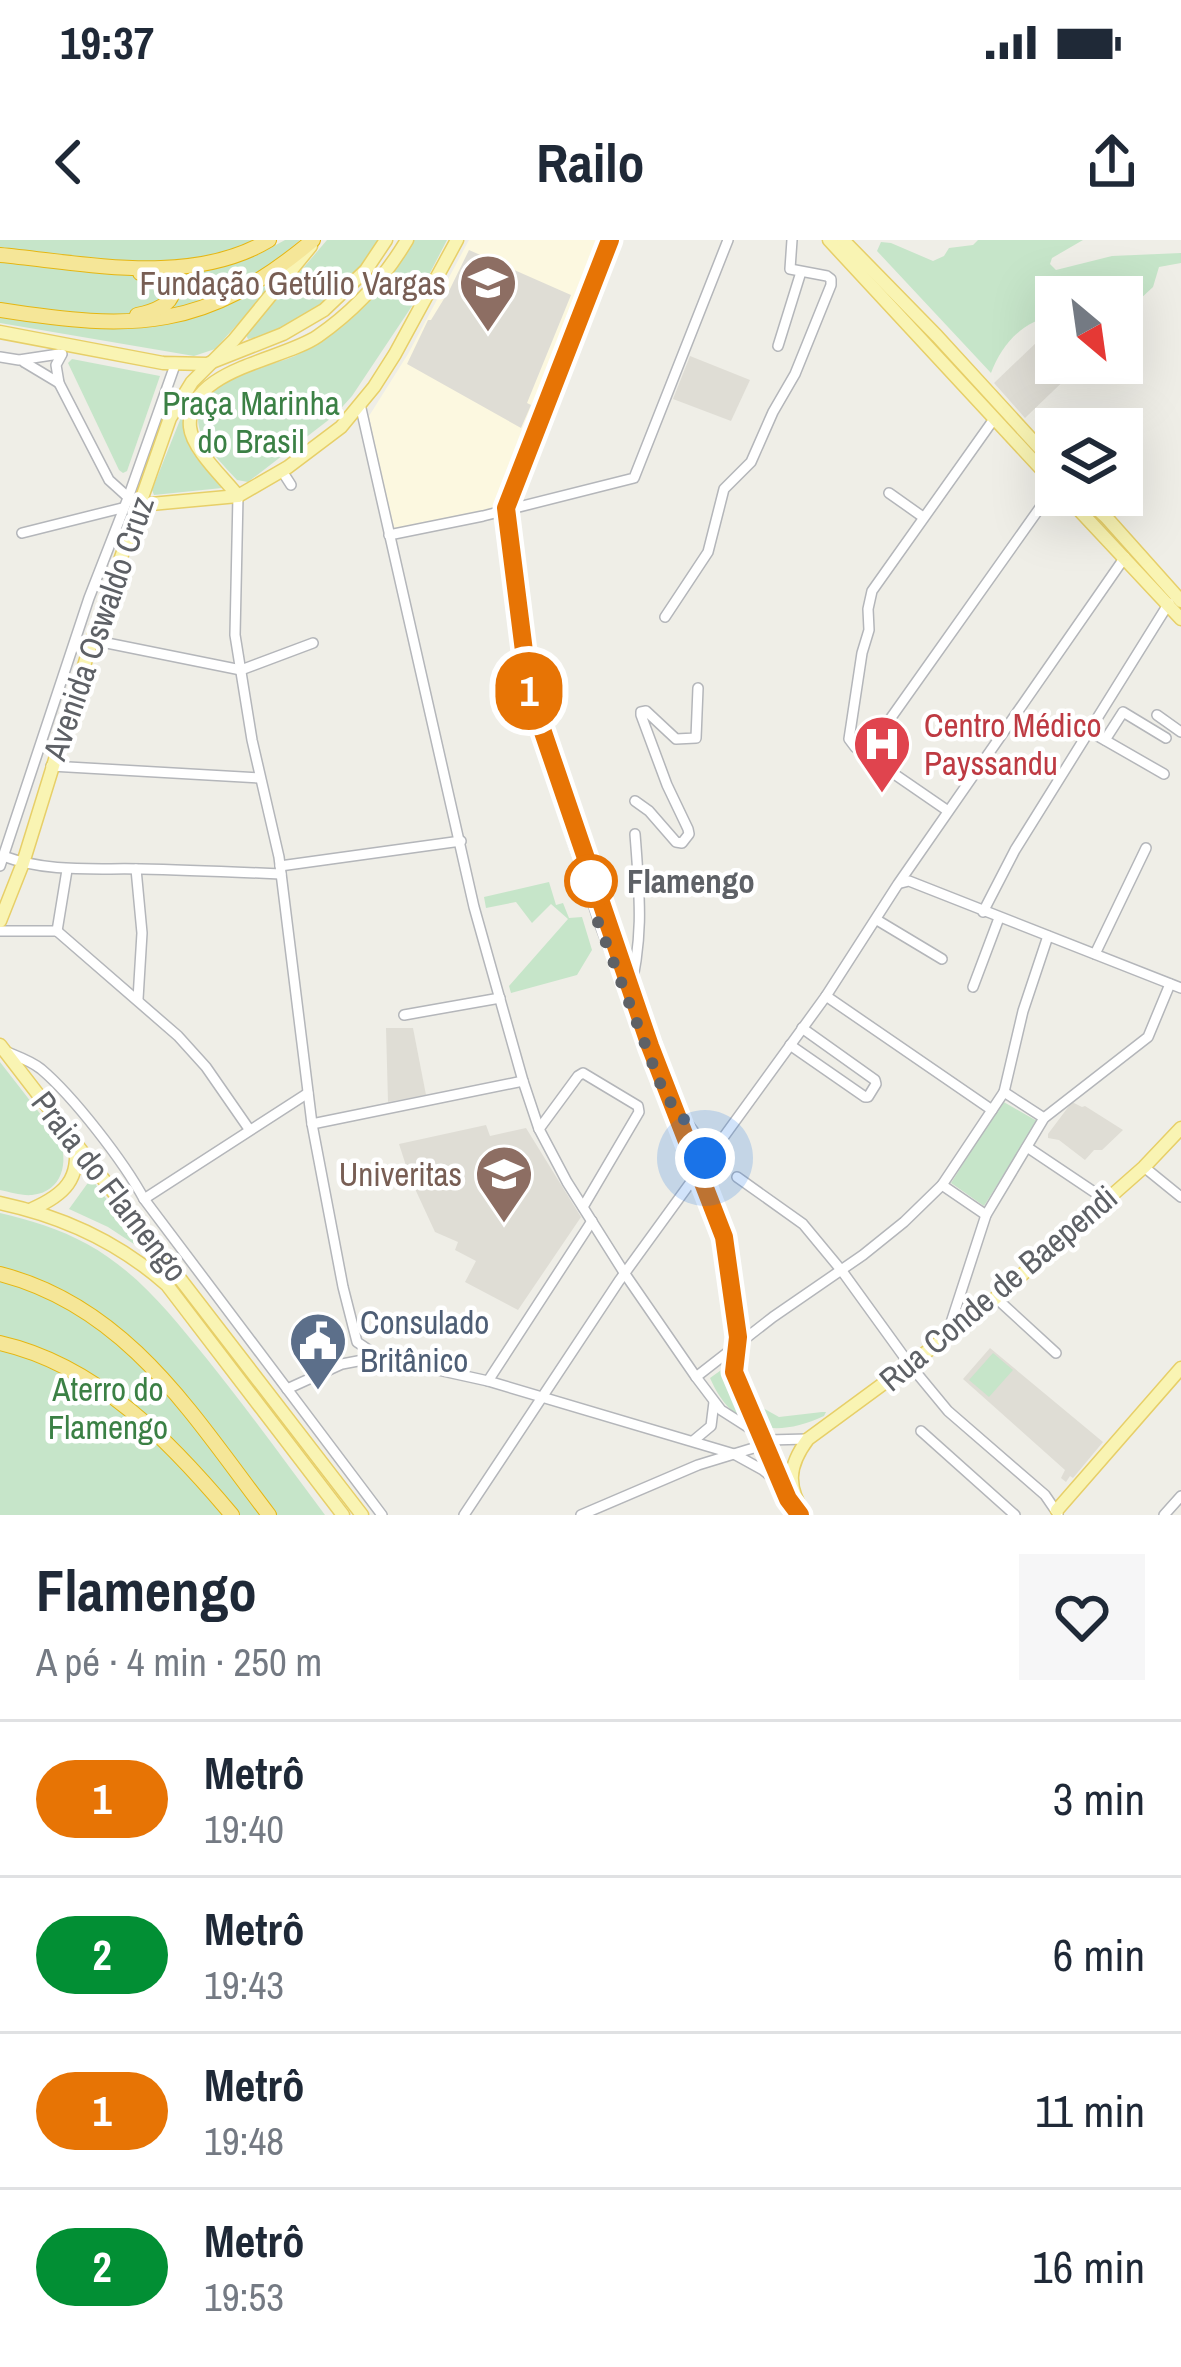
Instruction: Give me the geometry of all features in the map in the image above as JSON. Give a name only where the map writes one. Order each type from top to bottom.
[{"type":"highway","points":[[0,255],[92,264],[194,266],[234,257],[269,240]]},
{"type":"highway","points":[[0,310],[79,322],[162,320],[243,291],[314,240]]},
{"type":"highway","points":[[79,322],[153,312],[168,304],[172,294],[161,278],[92,264]]},
{"type":"highway","points":[[4,1276],[49,1291],[95,1316],[144,1357],[269,1515]]},
{"type":"highway","points":[[0,1343],[80,1375],[138,1417],[232,1515]]},
{"type":"main road","name":"Avenida Oswaldo Cruz","points":[[0,921],[128,544],[130,504],[170,418],[207,364],[234,340],[314,240]]},
{"type":"main road","points":[[366,270],[386,240]]},
{"type":"main road","points":[[130,504],[238,496],[282,471],[341,427],[395,354],[457,240]]},
{"type":"main road","points":[[829,240],[1035,463]]},
{"type":"main road","points":[[843,240],[1035,443]]},
{"type":"main road","points":[[238,496],[197,446],[190,416],[200,396],[212,382],[285,345],[366,270],[406,242]]},
{"type":"main road","points":[[232,371],[315,338],[373,287],[406,242]]},
{"type":"main road","points":[[0,332],[64,354],[207,364],[283,334],[324,310]]},
{"type":"main road","points":[[1086,516],[1175,600]]},
{"type":"main road","points":[[1105,516],[1175,600],[1181,619]]},
{"type":"main road","name":"Praia do Flamengo","points":[[2,1048],[362,1515]]},
{"type":"main road","name":"Rua Conde de Baependi","points":[[808,1439],[946,1340],[1181,1129]]},
{"type":"main road","points":[[32,1209],[69,1183],[76,1166],[74,1138]]},
{"type":"main road","name":"Praia do Flamengo","points":[[0,1203],[32,1209],[78,1228],[146,1267],[166,1285],[343,1515]]},
{"type":"main road","points":[[1057,1512],[1181,1368]]},
{"type":"main road","points":[[804,1515],[791,1493],[795,1462],[808,1439]]},
{"type":"street","points":[[605,240],[529,443],[507,553],[529,707],[598,922],[664,1093],[698,1137],[706,1162]]},
{"type":"street","points":[[389,535],[634,478],[728,240]]},
{"type":"street","points":[[664,617],[708,552],[724,489],[751,462],[832,281],[827,275],[789,267],[792,240]]},
{"type":"street","points":[[778,346],[801,272]]},
{"type":"street","points":[[0,357],[19,360],[64,354]]},
{"type":"street","points":[[45,374],[64,354]]},
{"type":"street","points":[[59,383],[64,354]]},
{"type":"street","points":[[19,360],[59,383],[109,480],[130,504],[22,533]]},
{"type":"street","name":"Avenida Oswaldo Cruz","points":[[2,861],[82,618],[130,504],[175,365]]},
{"type":"street","points":[[360,404],[476,913],[539,1129],[625,1274],[714,1401],[768,1440],[808,1439]]},
{"type":"street","points":[[949,811],[849,739],[869,598],[875,584],[994,419]]},
{"type":"street","points":[[282,471],[291,485]]},
{"type":"street","points":[[516,492],[543,502]]},
{"type":"street","points":[[889,493],[923,517]]},
{"type":"street","points":[[238,496],[235,635],[280,870],[312,1124],[357,1342],[348,1361]]},
{"type":"street","points":[[866,753],[1035,515]]},
{"type":"street","points":[[464,1515],[625,1274],[826,995],[1125,557]]},
{"type":"street","points":[[983,912],[1015,850],[1175,600]]},
{"type":"street","points":[[92,640],[242,670],[313,643]]},
{"type":"street","points":[[635,801],[679,844],[688,837],[640,715],[646,711],[676,739],[694,740],[698,688]]},
{"type":"street","points":[[1105,740],[1123,712],[1166,738]]},
{"type":"street","points":[[1157,716],[1181,732]]},
{"type":"street","points":[[1089,731],[1164,774]]},
{"type":"street","points":[[51,766],[260,778]]},
{"type":"street","points":[[628,1002],[641,930],[635,834]]},
{"type":"street","points":[[2,861],[67,870],[280,870],[461,842]]},
{"type":"street","points":[[1095,955],[1146,848]]},
{"type":"street","points":[[136,869],[142,933],[138,999]]},
{"type":"street","points":[[57,931],[67,870]]},
{"type":"street","points":[[905,879],[1176,986],[1148,1037],[1044,1118],[986,1215],[946,1340]]},
{"type":"street","points":[[973,987],[999,918]]},
{"type":"street","points":[[877,920],[942,959]]},
{"type":"street","points":[[0,931],[57,931],[193,1052],[249,1129]]},
{"type":"street","points":[[695,1377],[772,1317],[842,1271],[942,1185],[1004,1091],[1048,936]]},
{"type":"street","points":[[826,995],[992,1110]]},
{"type":"street","points":[[404,1015],[500,998]]},
{"type":"street","points":[[790,1045],[868,1097],[875,1080],[802,1028]]},
{"type":"street","name":"Praia do Flamengo","points":[[2,1048],[43,1071],[68,1097],[382,1515]]},
{"type":"street","points":[[539,1129],[583,1073],[638,1106],[639,1112],[583,1207]]},
{"type":"street","points":[[312,1124],[523,1081]]},
{"type":"street","points":[[1004,1091],[1044,1118]]},
{"type":"street","points":[[144,1199],[308,1093]]},
{"type":"street","points":[[698,1137],[721,1141]]},
{"type":"street","points":[[1027,1147],[1106,1200]]},
{"type":"street","points":[[1144,1167],[1181,1197]]},
{"type":"street","points":[[737,1177],[803,1224],[948,1411],[1045,1495],[1057,1512]]},
{"type":"street","points":[[942,1185],[986,1215]]},
{"type":"street","points":[[488,1381],[592,1221]]},
{"type":"street","points":[[996,1298],[1056,1353]]},
{"type":"street","points":[[357,1342],[379,1357]]},
{"type":"street","points":[[287,1389],[348,1361],[379,1357],[488,1381],[734,1454],[791,1493]]},
{"type":"street","points":[[691,1440],[711,1426],[714,1401]]},
{"type":"street","points":[[922,1431],[1015,1515]]},
{"type":"street","points":[[691,1440],[698,1465]]},
{"type":"street","points":[[580,1515],[768,1440]]},
{"type":"street","points":[[1164,1515],[1181,1496]]},
{"type":"shaded area","points":[[469,240],[599,240],[500,501],[490,509],[396,530],[391,526],[369,416]]},
{"type":"shaded area","name":"Fundação Getúlio Vargas","points":[[469,250],[571,295],[521,428],[407,364]]},
{"type":"shaded area","points":[[1035,344],[1035,384],[1060,384],[1025,418],[994,383]]},
{"type":"shaded area","points":[[690,356],[750,380],[731,421],[673,399]]},
{"type":"shaded area","points":[[386,1028],[413,1028],[426,1095],[388,1102]]},
{"type":"shaded area","points":[[1072,1102],[1123,1130],[1085,1160],[1059,1140],[1048,1138]]},
{"type":"shaded area","name":"Univeritas","points":[[486,1125],[490,1136],[526,1128],[581,1217],[518,1310],[465,1282],[476,1261],[455,1250],[458,1242],[435,1232],[399,1144]]},
{"type":"shaded area","points":[[990,1348],[1103,1442],[1073,1478],[1066,1482],[1061,1478],[1065,1470],[963,1379]]},
{"type":"green space","points":[[0,240],[253,240],[245,244],[254,257],[285,240],[300,240],[263,271],[272,286],[215,349],[194,356],[0,323]]},
{"type":"green space","points":[[327,240],[381,240],[324,303],[288,326],[248,339],[246,335]]},
{"type":"green space","name":"Praça Marinha do Brasil","points":[[412,240],[447,240],[416,300],[352,396],[335,415],[248,482],[237,480],[202,436],[198,418],[202,403],[228,381],[295,356],[347,323],[378,290]]},
{"type":"green space","points":[[978,240],[1083,240],[1052,258],[1050,264],[1056,270],[1112,256],[1181,253],[1181,263],[1159,267],[1153,287],[1143,296],[1143,276],[1035,276],[1035,322],[1001,352],[991,373],[877,251],[881,242],[891,243],[933,261],[949,248]]},
{"type":"green space","points":[[72,359],[160,376],[123,473],[68,363]]},
{"type":"green space","points":[[186,405],[187,442],[222,488],[154,495],[152,490]]},
{"type":"green space","points":[[549,882],[556,905],[563,903],[569,918],[582,917],[592,950],[577,975],[511,993],[509,986],[568,919],[551,904],[532,923],[516,902],[486,908],[484,897]]},
{"type":"green space","points":[[0,1062],[62,1147],[61,1174],[42,1193],[0,1190]]},
{"type":"green space","points":[[1002,1101],[1037,1121],[984,1206],[951,1183]]},
{"type":"green space","points":[[93,1181],[146,1252],[69,1209]]},
{"type":"green space","name":"Aterro do Flamengo","points":[[0,1213],[77,1239],[138,1281],[207,1359],[325,1515],[0,1515]]},
{"type":"green space","points":[[993,1353],[1013,1370],[989,1397],[969,1380]]},
{"type":"green space","points":[[738,1358],[761,1407],[779,1417],[826,1412],[824,1416],[772,1428],[743,1419],[719,1396],[710,1378]]},
{"type":"metro line","name":"1","points":[[610,240],[506,508],[529,691],[664,1088],[724,1237],[738,1337],[734,1372],[788,1499],[800,1515]]},
{"type":"place","name":"Fundação Getúlio Vargas","points":[[488,334]]},
{"type":"place","name":"Centro Médico Payssandu","points":[[882,795]]},
{"type":"place","name":"Flamengo","points":[[591,881]]},
{"type":"place","name":"Univeritas","points":[[504,1225]]},
{"type":"place","name":"Consulado Britânico","points":[[318,1392]]},
{"type":"route","points":[[591,881],[588,888],[598,922],[660,1083],[698,1137],[705,1158]]}]
